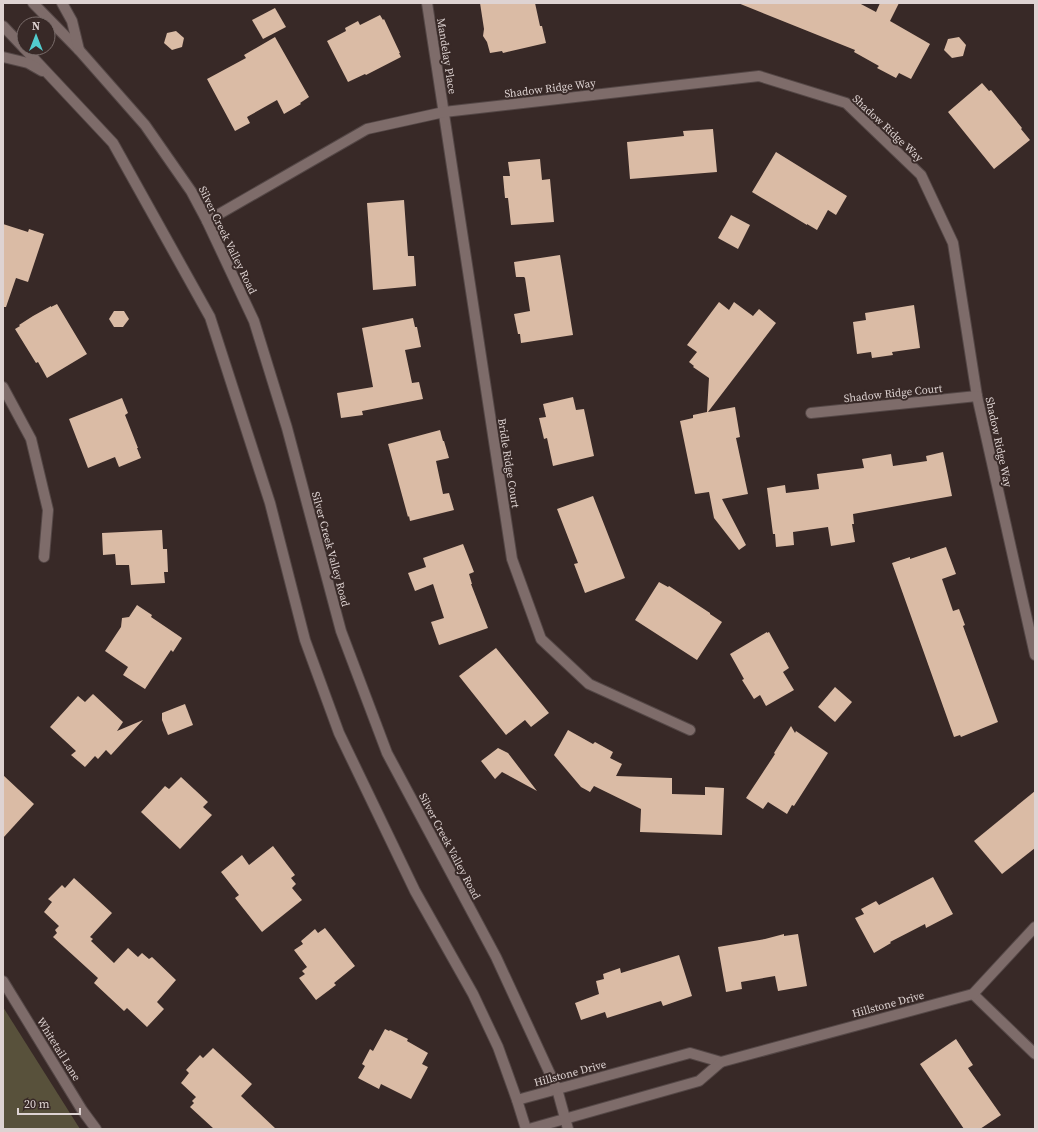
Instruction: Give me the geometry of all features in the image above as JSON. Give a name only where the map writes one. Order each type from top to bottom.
[{"type":"street","name":"Silver Creek Valley Road","points":[[33,3],[79,50],[145,125],[190,191],[207,221],[254,321],[287,428],[340,631],[387,753],[496,957],[557,1089],[568,1129]]},
{"type":"street","points":[[62,3],[72,21],[79,50]]},
{"type":"street","name":"Mandelay Place","points":[[427,3],[444,112]]},
{"type":"street","points":[[3,26],[16,40]]},
{"type":"street","points":[[32,56],[113,143],[210,317],[270,503],[305,640],[339,733],[415,891],[473,994],[498,1047],[526,1129]]},
{"type":"street","points":[[3,57],[28,63],[51,76]]},
{"type":"street","name":"Shadow Ridge Way","points":[[207,221],[367,128],[444,112],[759,76],[846,103],[921,174],[953,243],[977,396],[1035,655]]},
{"type":"street","name":"Bridle Ridge Court","points":[[444,112],[512,559],[541,639],[589,684],[690,730]]},
{"type":"street","points":[[3,387],[31,439],[48,510],[44,557]]},
{"type":"street","name":"Shadow Ridge Court","points":[[811,413],[977,396]]},
{"type":"street","points":[[1035,927],[973,994],[1035,1054]]},
{"type":"street","name":"Whitetail Lane","points":[[3,981],[82,1110],[96,1129]]},
{"type":"street","name":"Hillstone Drive","points":[[529,1129],[699,1080],[721,1062],[973,994]]},
{"type":"street","name":"Hillstone Drive","points":[[517,1100],[690,1053],[721,1062]]},
{"type":"shaded area","points":[[3,1007],[80,1129],[3,1129]]},
{"type":"building","points":[[480,3],[535,3],[540,26],[542,26],[546,43],[503,53],[502,51],[490,53],[487,42],[483,36],[484,29]]},
{"type":"building","points":[[738,3],[859,3],[876,12],[880,3],[899,3],[890,21],[930,44],[911,79],[899,73],[896,78],[877,68],[879,66],[854,52],[855,50]]},
{"type":"building","points":[[275,8],[286,27],[263,39],[252,20]]},
{"type":"building","points":[[380,15],[383,20],[384,19],[401,57],[366,75],[365,74],[348,82],[327,41],[346,31],[345,28],[358,21],[360,25]]},
{"type":"building","points":[[176,31],[184,38],[182,47],[172,50],[164,43],[167,33]]},
{"type":"building","points":[[275,37],[309,97],[300,103],[301,104],[284,114],[277,100],[247,117],[250,123],[235,131],[207,79],[246,58],[244,55]]},
{"type":"building","points":[[959,37],[966,45],[963,56],[952,58],[944,50],[948,39]]},
{"type":"building","points":[[982,83],[989,91],[991,90],[1030,140],[994,169],[948,112]]},
{"type":"building","points":[[713,129],[717,172],[630,179],[627,142],[684,136],[683,131]]},
{"type":"building","points":[[776,152],[847,196],[836,215],[828,210],[817,230],[752,192]]},
{"type":"building","points":[[540,159],[542,180],[550,179],[554,222],[511,225],[508,198],[505,198],[503,176],[510,176],[508,162]]},
{"type":"building","points":[[404,200],[408,256],[414,256],[416,286],[373,290],[367,203]]},
{"type":"building","points":[[731,215],[750,225],[738,249],[718,238]]},
{"type":"building","points":[[3,224],[28,232],[29,229],[44,234],[28,282],[16,278],[6,307],[3,307]]},
{"type":"building","points":[[560,255],[573,335],[521,343],[514,314],[530,311],[525,278],[516,277],[514,262]]},
{"type":"building","points":[[719,302],[729,310],[734,302],[753,316],[759,309],[776,323],[708,412],[735,407],[740,437],[736,438],[748,494],[722,499],[746,545],[739,550],[714,518],[709,492],[695,494],[680,421],[693,418],[693,415],[707,412],[709,378],[693,367],[694,366],[689,362],[697,352],[687,345]]},
{"type":"building","points":[[57,304],[87,354],[47,378],[38,362],[36,363],[15,329],[33,316]]},
{"type":"building","points":[[914,305],[920,348],[892,352],[893,355],[872,358],[871,352],[857,354],[853,322],[866,320],[865,313]]},
{"type":"building","points":[[114,311],[124,311],[129,319],[123,327],[114,327],[109,319]]},
{"type":"building","points":[[413,318],[415,327],[417,327],[421,347],[405,350],[412,383],[419,382],[423,399],[362,411],[363,415],[341,418],[337,393],[373,387],[362,328]]},
{"type":"building","points":[[573,397],[576,410],[584,409],[594,456],[553,466],[547,438],[544,439],[539,418],[546,417],[543,404]]},
{"type":"building","points":[[122,398],[128,413],[125,415],[141,458],[119,467],[115,457],[88,468],[69,419]]},
{"type":"building","points":[[440,430],[449,458],[436,461],[443,494],[449,493],[454,510],[410,521],[388,444]]},
{"type":"building","points":[[943,452],[952,496],[853,514],[854,524],[852,524],[855,542],[831,546],[828,527],[793,532],[794,545],[776,547],[767,488],[785,485],[786,493],[819,489],[817,474],[864,468],[862,459],[891,454],[893,466],[927,461],[926,456]]},
{"type":"building","points":[[593,496],[625,578],[585,593],[574,564],[578,563],[557,509]]},
{"type":"building","points":[[162,530],[163,549],[167,549],[168,572],[164,572],[165,583],[131,585],[129,565],[116,565],[115,554],[103,555],[102,533]]},
{"type":"building","points":[[463,544],[474,572],[469,574],[471,584],[488,628],[439,645],[431,622],[444,618],[433,584],[415,591],[408,573],[426,567],[423,558]]},
{"type":"building","points":[[946,547],[956,574],[942,579],[953,611],[959,609],[965,625],[963,626],[998,722],[961,737],[960,735],[954,737],[892,563],[910,557],[910,559]]},
{"type":"building","points":[[659,582],[668,587],[669,586],[722,622],[697,660],[635,620]]},
{"type":"building","points":[[137,605],[152,615],[151,617],[182,638],[173,652],[171,650],[145,689],[123,675],[128,667],[105,651],[121,627],[122,618],[129,617]]},
{"type":"building","points":[[769,632],[789,668],[783,672],[794,690],[766,706],[760,695],[754,699],[742,680],[744,679],[730,654]]},
{"type":"building","points":[[496,648],[549,713],[531,727],[525,720],[506,735],[459,676]]},
{"type":"building","points":[[835,687],[852,702],[835,722],[818,707]]},
{"type":"building","points":[[93,694],[123,722],[117,731],[143,720],[111,755],[106,750],[98,759],[95,756],[85,767],[71,755],[76,751],[50,727],[78,696],[85,702]]},
{"type":"building","points":[[185,704],[193,725],[168,735],[162,720],[162,713]]},
{"type":"building","points":[[791,726],[795,733],[796,731],[828,753],[794,806],[792,805],[787,814],[768,802],[763,809],[746,798],[775,754],[774,753]]},
{"type":"building","points":[[568,730],[593,744],[595,742],[613,752],[610,758],[622,764],[616,776],[672,778],[672,794],[705,795],[705,787],[724,788],[722,835],[640,832],[641,809],[594,786],[590,792],[581,787],[554,755]]},
{"type":"building","points":[[498,748],[508,753],[537,791],[502,772],[495,779],[481,761]]},
{"type":"building","points":[[3,775],[34,804],[3,838]]},
{"type":"building","points":[[181,777],[208,802],[203,807],[212,815],[180,849],[141,812],[165,786],[169,789]]},
{"type":"building","points":[[1035,791],[1035,848],[1002,874],[974,841]]},
{"type":"building","points":[[273,846],[295,875],[291,878],[296,884],[292,888],[302,900],[262,932],[235,898],[239,895],[221,872],[242,855],[249,865]]},
{"type":"building","points":[[933,877],[953,914],[926,928],[925,924],[890,942],[891,943],[874,953],[855,918],[864,914],[861,909],[876,901],[879,905]]},
{"type":"building","points":[[74,878],[112,913],[90,937],[93,939],[91,941],[114,963],[128,948],[138,957],[142,953],[149,959],[152,957],[176,980],[157,1002],[164,1009],[147,1027],[127,1008],[124,1011],[94,983],[98,978],[53,937],[57,933],[55,930],[59,926],[44,912],[52,902],[48,899],[62,885],[65,888]]},
{"type":"building","points":[[325,928],[355,966],[334,983],[336,985],[316,1000],[299,978],[305,974],[302,971],[307,967],[294,950],[303,944],[301,941],[315,929],[318,933]]},
{"type":"building","points":[[784,934],[784,936],[798,934],[807,986],[778,991],[775,976],[741,982],[742,989],[726,992],[718,947],[765,939]]},
{"type":"building","points":[[679,955],[692,996],[663,1006],[661,1001],[607,1018],[605,1012],[581,1020],[575,1003],[599,994],[596,981],[604,979],[603,974],[620,968],[621,973]]},
{"type":"building","points":[[385,1029],[408,1039],[407,1041],[428,1053],[422,1064],[428,1067],[411,1099],[381,1084],[379,1089],[358,1078],[365,1066],[362,1064],[370,1049],[373,1051]]},
{"type":"building","points":[[956,1039],[973,1065],[968,1068],[1001,1115],[980,1129],[964,1129],[920,1064]]},
{"type":"building","points":[[213,1048],[252,1084],[241,1096],[276,1129],[214,1129],[190,1107],[194,1103],[192,1101],[196,1097],[181,1083],[189,1073],[186,1070],[200,1055],[203,1058]]}]
